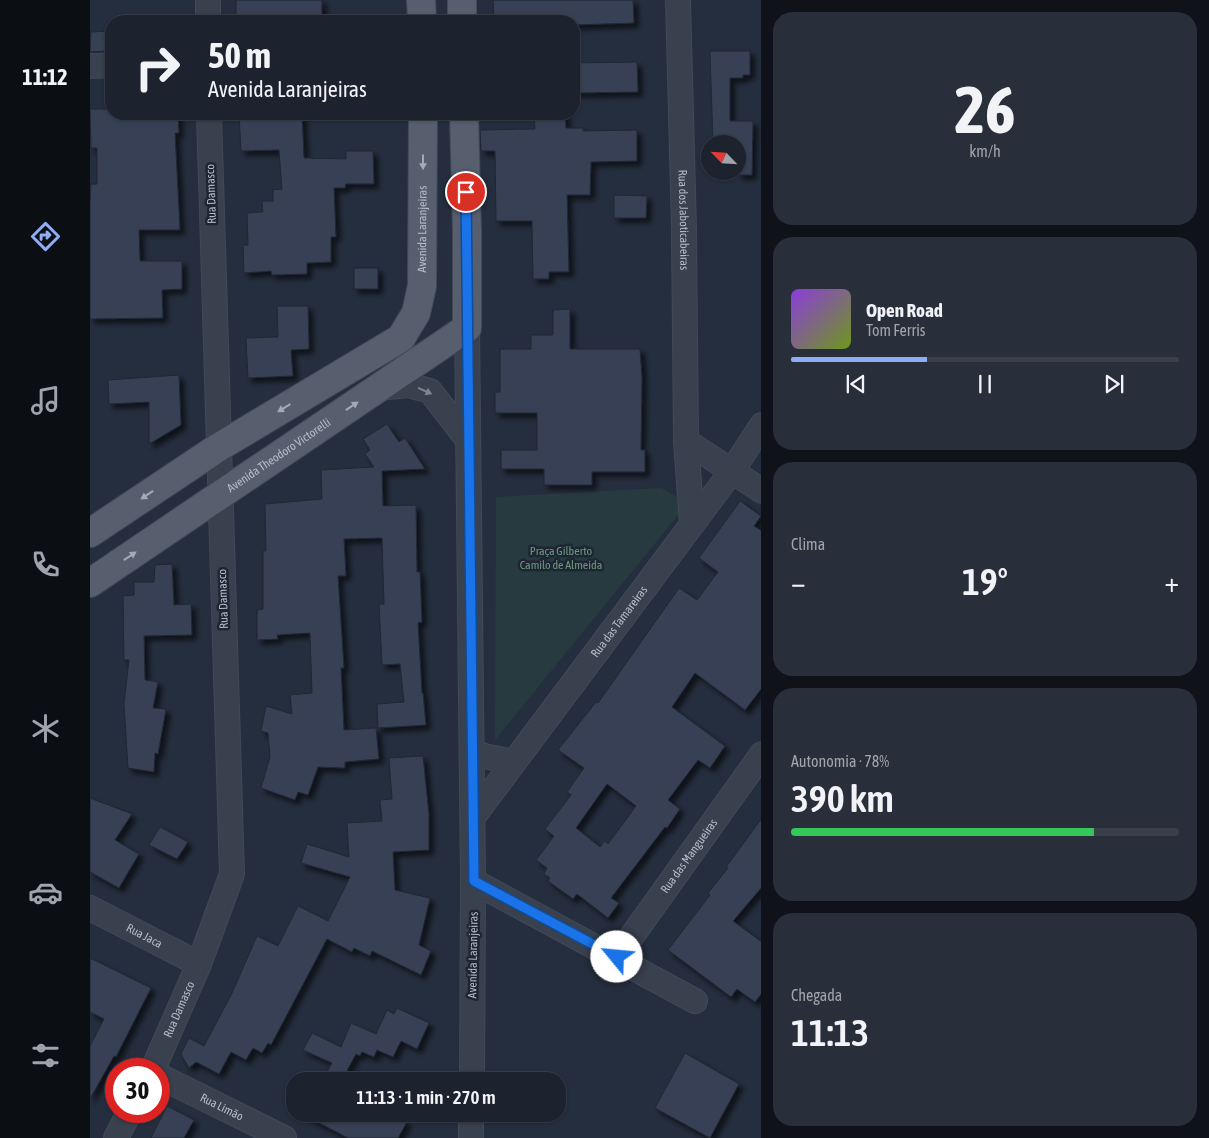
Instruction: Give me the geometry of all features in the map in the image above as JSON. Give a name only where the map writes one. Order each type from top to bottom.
[{"type":"main road","points":[[421,0],[422,15]]},
{"type":"main road","points":[[462,0],[462,15]]},
{"type":"main road","name":"Avenida Laranjeiras","points":[[219,447],[400,338],[416,313],[422,286],[423,120]]},
{"type":"main road","name":"Avenida Laranjeiras","points":[[464,120],[468,231],[467,328]]},
{"type":"main road","name":"Avenida Theodoro Victorelli","points":[[90,583],[467,328]]},
{"type":"main road","points":[[90,533],[219,447]]},
{"type":"street","points":[[208,0],[208,15]]},
{"type":"street","name":"Rua dos Jaboticabeiras","points":[[678,0],[686,441],[692,524]]},
{"type":"street","points":[[90,66],[105,65]]},
{"type":"street","name":"Rua Damasco","points":[[158,1058],[199,964],[232,874],[209,120]]},
{"type":"street","name":"Avenida Laranjeiras","points":[[467,328],[474,881],[472,1072]]},
{"type":"street","points":[[378,388],[408,384],[430,390],[468,440]]},
{"type":"street","name":"Rua das Tamareiras","points":[[473,817],[732,471],[761,428]]},
{"type":"street","points":[[686,441],[761,490]]},
{"type":"street","points":[[472,751],[484,756],[514,762]]},
{"type":"street","name":"Rua das Mangueiras","points":[[617,957],[761,755]]},
{"type":"street","points":[[474,881],[695,1001]]},
{"type":"street","name":"Rua Jaca","points":[[90,908],[199,964]]},
{"type":"street","name":"Rua Limão","points":[[170,1081],[284,1138]]},
{"type":"street","points":[[471,1122],[471,1138]]},
{"type":"street","points":[[116,1138],[124,1123]]},
{"type":"green space","name":"Praça Gilberto Camilo de Almeida","points":[[661,488],[688,503],[495,740],[496,497]]},
{"type":"building","points":[[236,0],[322,0],[322,15],[236,15]]},
{"type":"building","points":[[493,0],[633,0],[634,23],[580,25],[580,15],[494,15]]},
{"type":"building","points":[[105,31],[105,51],[90,52],[91,32]]},
{"type":"building","points":[[710,51],[750,51],[750,75],[743,75],[743,78],[730,78],[730,121],[753,121],[752,175],[746,175],[746,135],[713,135]]},
{"type":"building","points":[[637,62],[638,92],[580,93],[580,63]]},
{"type":"building","points":[[90,109],[105,109],[105,120],[178,120],[179,133],[175,133],[180,230],[139,230],[140,261],[182,261],[182,289],[162,290],[163,318],[90,319],[90,202],[91,184],[97,184],[97,148],[91,148]]},
{"type":"building","points":[[239,120],[302,120],[304,158],[346,159],[346,151],[373,151],[374,184],[346,184],[345,188],[334,188],[336,237],[331,237],[331,262],[307,263],[307,274],[272,275],[271,271],[244,273],[243,245],[248,245],[247,213],[263,212],[262,201],[273,201],[273,190],[282,189],[279,150],[241,151]]},
{"type":"building","points":[[534,120],[565,120],[566,128],[583,128],[583,131],[637,130],[637,161],[591,162],[590,195],[567,195],[569,272],[549,272],[549,279],[533,279],[532,221],[496,221],[495,151],[481,151],[480,130],[535,129]]},
{"type":"building","points":[[614,195],[647,196],[646,218],[614,218]]},
{"type":"building","points":[[354,268],[378,268],[378,289],[354,289]]},
{"type":"building","points":[[277,306],[308,306],[309,349],[291,350],[293,376],[248,378],[246,338],[278,337]]},
{"type":"building","points":[[570,309],[570,349],[640,349],[642,378],[641,450],[645,450],[645,472],[592,472],[592,485],[544,485],[544,469],[501,469],[501,450],[537,450],[537,413],[495,413],[495,392],[500,392],[500,349],[531,349],[531,335],[553,335],[553,310]]},
{"type":"building","points":[[179,375],[181,425],[149,444],[149,402],[109,404],[108,380]]},
{"type":"building","points":[[387,424],[399,442],[405,438],[425,469],[382,471],[383,506],[416,505],[417,572],[420,572],[422,622],[418,623],[426,725],[378,728],[377,704],[404,702],[400,664],[382,665],[379,604],[384,604],[382,538],[344,539],[346,576],[338,576],[344,668],[341,668],[344,730],[376,728],[379,759],[345,762],[345,768],[318,767],[308,795],[298,792],[295,800],[261,788],[270,757],[268,733],[261,731],[266,706],[292,714],[290,695],[312,693],[310,633],[277,635],[278,639],[257,640],[257,610],[263,609],[263,551],[266,551],[265,504],[322,499],[321,470],[374,467],[365,454],[370,450],[363,439]]},
{"type":"building","points":[[740,501],[761,516],[754,526],[761,530],[761,689],[745,710],[695,673],[672,707],[725,746],[710,768],[698,760],[668,800],[680,809],[611,898],[619,903],[608,918],[577,894],[573,899],[548,881],[550,878],[544,874],[547,868],[536,860],[554,836],[545,829],[571,795],[567,792],[584,768],[558,750],[596,702],[598,703],[679,588],[697,600],[718,572],[699,558]],"holes":[[[607,784],[636,806],[608,844],[605,841],[600,847],[576,828]]]},
{"type":"building","points":[[172,564],[174,605],[191,604],[192,635],[144,636],[145,680],[158,682],[153,708],[166,709],[158,754],[155,753],[154,772],[128,768],[124,704],[129,660],[124,660],[123,596],[134,595],[134,582],[154,582],[155,565]]},
{"type":"building","points":[[423,756],[429,815],[429,850],[393,852],[395,890],[430,898],[419,945],[431,951],[421,975],[372,951],[370,956],[354,948],[352,952],[327,939],[271,1045],[268,1043],[262,1053],[253,1048],[246,1060],[231,1052],[219,1074],[196,1062],[189,1068],[181,1054],[189,1038],[204,1046],[232,993],[257,936],[278,946],[298,906],[328,921],[350,877],[301,863],[307,844],[349,857],[347,823],[382,821],[380,800],[392,799],[389,758]]},
{"type":"building","points":[[90,798],[132,814],[115,840],[139,854],[119,888],[90,872]]},
{"type":"building","points":[[761,819],[761,888],[733,921],[761,941],[761,994],[755,1002],[737,989],[731,997],[668,950],[710,895],[708,893],[728,868],[726,867]]},
{"type":"building","points":[[160,827],[188,842],[177,859],[149,845]]},
{"type":"building","points":[[90,958],[151,988],[116,1057],[105,1058],[105,1072],[90,1099],[90,1046],[104,1019],[90,1012]]},
{"type":"building","points":[[397,1008],[429,1023],[417,1049],[401,1041],[393,1057],[377,1050],[374,1057],[362,1052],[360,1056],[356,1054],[346,1072],[327,1072],[332,1063],[303,1050],[312,1033],[341,1047],[351,1023],[376,1034],[387,1010],[394,1014]]},
{"type":"building","points":[[685,1053],[739,1084],[710,1138],[655,1108]]},
{"type":"building","points":[[170,1108],[194,1120],[184,1138],[151,1138],[158,1123],[170,1123]]},
{"type":"building","points":[[317,1122],[407,1122],[398,1138],[348,1138]]},
{"type":"route","points":[[466,192],[468,231],[468,440],[474,881],[617,957]]}]
